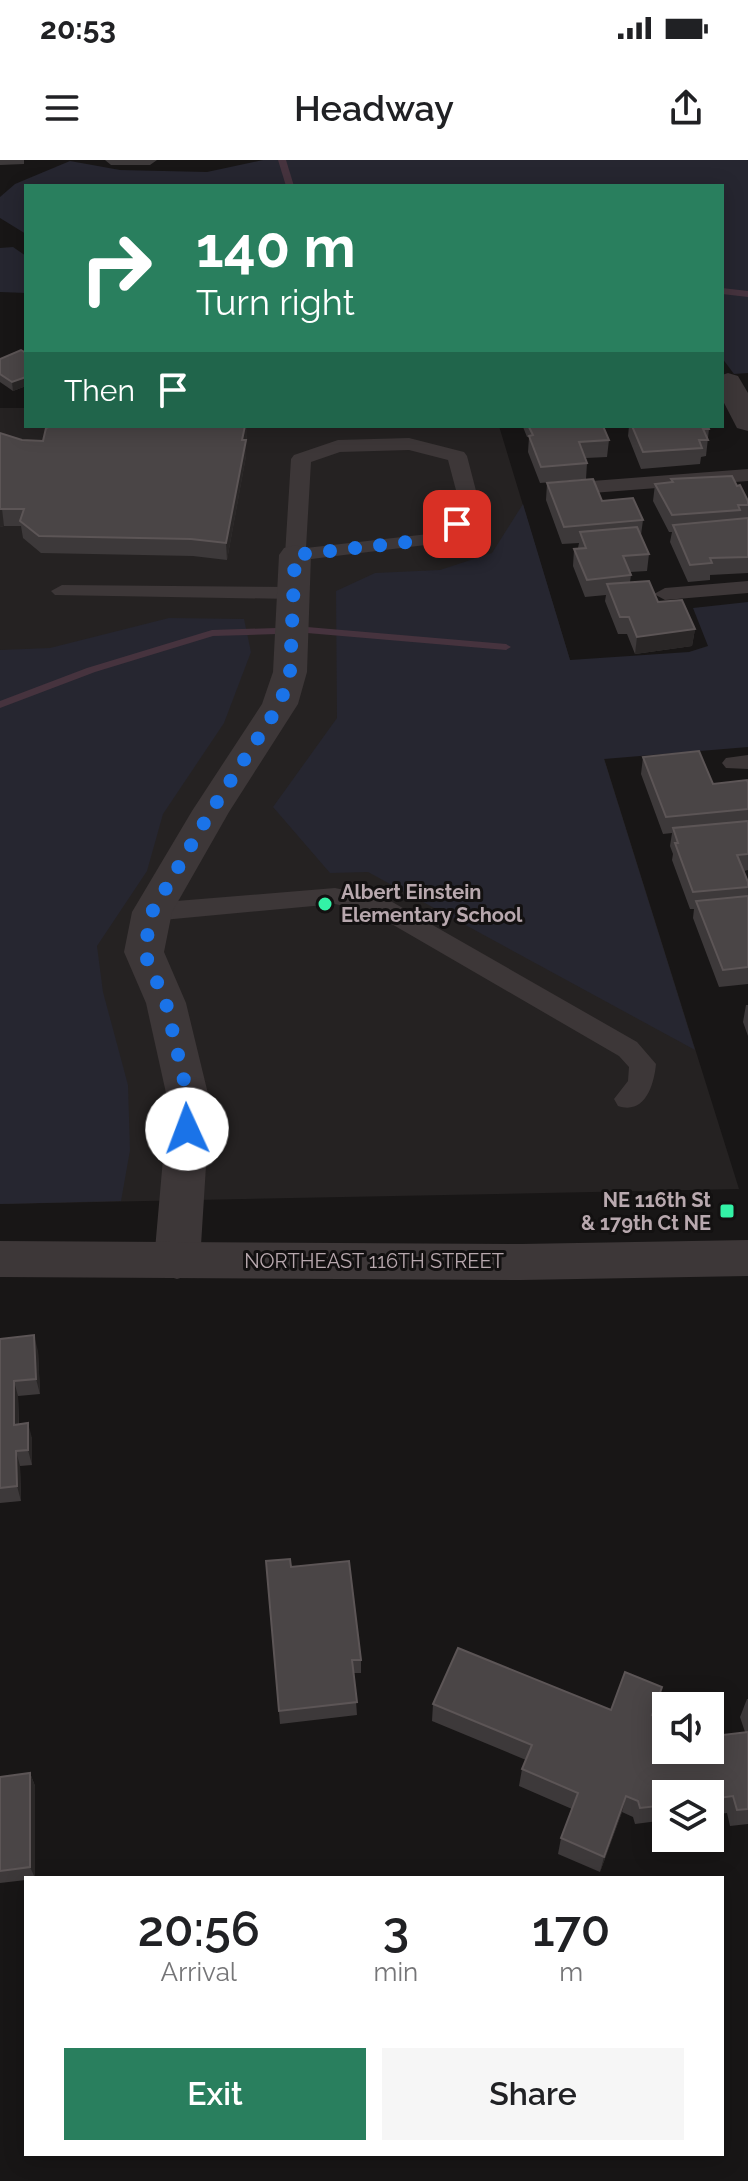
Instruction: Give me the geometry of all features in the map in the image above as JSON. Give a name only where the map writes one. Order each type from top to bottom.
[{"type":"street","points":[[725,383],[748,422]]},
{"type":"street","points":[[177,1261],[189,1102],[166,1003],[144,952],[152,912],[211,811],[280,704],[290,672],[295,555]]},
{"type":"street","name":"NORTHEAST 116TH STREET","points":[[0,1259],[521,1262],[748,1258]]},
{"type":"lane","points":[[409,444],[457,456],[471,510],[443,538],[295,555],[301,459],[338,446],[409,444]]},
{"type":"lane","points":[[592,487],[748,475]]},
{"type":"lane","points":[[665,594],[748,587]]},
{"type":"lane","points":[[62,591],[293,593]]},
{"type":"lane","points":[[152,912],[335,896],[378,905],[628,1049],[643,1064],[641,1084],[628,1099]]},
{"type":"shaded area","points":[[263,160],[748,160],[748,373],[734,374],[724,361],[724,184],[24,184],[24,233],[0,218],[0,197],[15,184],[70,161],[120,170],[207,172]]},
{"type":"shaded area","points":[[13,247],[24,255],[24,293],[0,292],[0,248]]},
{"type":"shaded area","name":"Albert Einstein Elementary School","points":[[0,408],[24,408],[24,428],[500,428],[570,660],[604,758],[739,1189],[0,1204]]},
{"type":"shaded area","points":[[523,504],[570,660],[689,652],[708,646],[693,608],[748,602],[748,747],[604,759],[695,1050],[368,872],[330,873],[273,807],[337,718],[336,591],[375,573],[440,570],[492,553]]},
{"type":"shaded area","points":[[169,618],[244,619],[251,652],[224,723],[163,814],[147,871],[97,946],[103,992],[128,1085],[130,1150],[121,1201],[0,1204],[0,650],[50,648]]},
{"type":"building","points":[[21,350],[24,352],[24,378],[12,382],[0,374],[0,359]]},
{"type":"building","points":[[46,428],[245,428],[242,440],[246,440],[226,543],[191,539],[39,536],[20,521],[24,509],[0,509],[0,433],[22,440],[43,441]]},
{"type":"building","points":[[530,428],[604,428],[609,440],[579,442],[587,463],[541,467],[529,436],[533,435]]},
{"type":"building","points":[[633,428],[709,428],[703,429],[708,440],[699,440],[702,448],[643,452]]},
{"type":"building","points":[[732,476],[748,501],[748,505],[738,505],[740,510],[672,515],[655,484],[673,482],[671,479]]},
{"type":"building","points":[[593,479],[602,501],[633,498],[643,520],[564,527],[547,483]]},
{"type":"building","points":[[748,518],[748,557],[710,558],[712,563],[690,565],[673,525]]},
{"type":"building","points":[[637,527],[649,554],[623,556],[631,575],[587,580],[574,549],[586,548],[580,532]]},
{"type":"building","points":[[649,581],[658,602],[682,600],[695,629],[637,637],[629,617],[620,617],[607,584]]},
{"type":"building","points":[[699,751],[713,784],[747,780],[748,809],[666,817],[643,757]]},
{"type":"building","points":[[748,821],[748,854],[737,855],[748,887],[693,892],[675,843],[678,843],[673,828]]},
{"type":"building","points":[[748,896],[748,967],[723,970],[696,901]]},
{"type":"building","points":[[34,1335],[36,1379],[14,1381],[14,1425],[28,1423],[28,1450],[16,1451],[17,1486],[0,1488],[0,1339]]},
{"type":"building","points":[[290,1559],[291,1567],[349,1561],[361,1660],[352,1660],[357,1702],[279,1711],[266,1561]]},
{"type":"building","points":[[458,1648],[611,1710],[625,1672],[662,1687],[660,1692],[652,1692],[652,1764],[724,1764],[724,1735],[748,1732],[748,1809],[737,1810],[733,1796],[724,1797],[724,1780],[652,1780],[652,1807],[640,1808],[638,1801],[626,1796],[604,1857],[561,1838],[578,1793],[522,1769],[532,1745],[433,1704]]},
{"type":"building","points":[[30,1773],[30,1867],[0,1871],[0,1777]]},
{"type":"waterway","points":[[282,160],[289,184]]},
{"type":"waterway","points":[[724,291],[748,294]]},
{"type":"waterway","points":[[0,705],[91,670],[212,633],[307,630],[506,647]]},
{"type":"place","name":"Albert Einstein Elementary School","points":[[325,904]]},
{"type":"place","name":"NE 116th St & 179th Ct NE","points":[[727,1211]]},
{"type":"route","points":[[187,1129],[189,1102],[166,1003],[144,952],[152,912],[211,811],[280,704],[290,672],[295,555],[443,538],[457,524]]}]
